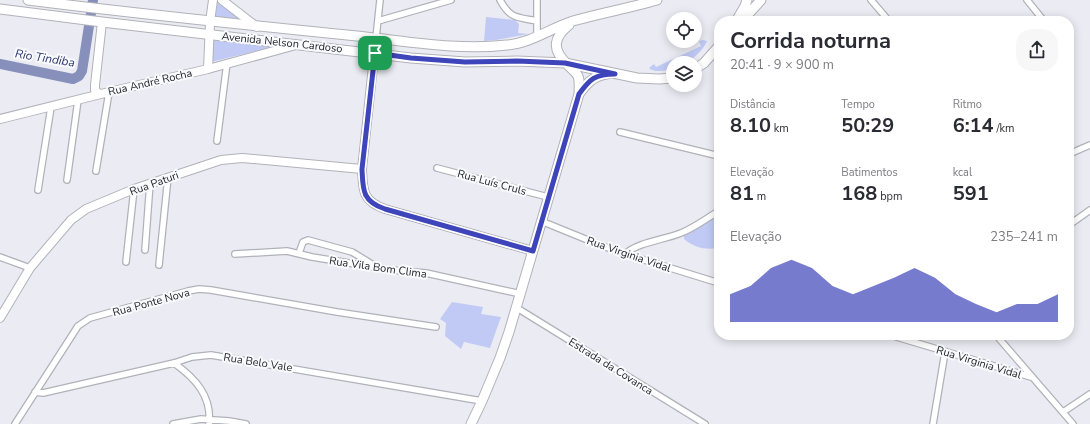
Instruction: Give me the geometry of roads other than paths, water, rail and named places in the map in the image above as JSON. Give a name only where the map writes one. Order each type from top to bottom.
[{"type":"main road","name":"Avenida Nelson Cardoso","points":[[28,0],[210,22],[463,48],[481,48],[523,42],[574,21],[657,0]]},
{"type":"main road","points":[[740,16],[747,0]]},
{"type":"main road","points":[[747,16],[761,0]]},
{"type":"main road","name":"Avenida Nelson Cardoso","points":[[0,9],[90,21],[411,58],[465,62],[517,61],[565,63],[637,78],[666,78]]},
{"type":"main road","points":[[469,423],[482,401],[500,358],[517,308],[541,220],[579,94],[578,76],[576,72],[565,63],[557,51],[556,43],[561,32],[574,21]]},
{"type":"main road","points":[[702,64],[714,52]]},
{"type":"main road","points":[[579,94],[594,77],[606,74],[615,74]]},
{"type":"street","points":[[208,69],[209,34],[213,0]]},
{"type":"street","points":[[222,0],[258,27]]},
{"type":"street","points":[[380,0],[362,169],[365,195],[377,206],[533,251]]},
{"type":"street","points":[[378,21],[451,0]]},
{"type":"street","points":[[500,0],[508,13],[513,17],[537,21]]},
{"type":"street","points":[[537,0],[537,37]]},
{"type":"street","points":[[871,0],[885,16]]},
{"type":"street","points":[[1027,0],[1040,16]]},
{"type":"street","points":[[99,94],[95,85],[102,22]]},
{"type":"street","name":"Rua André Rocha","points":[[0,119],[208,69],[299,44]]},
{"type":"street","points":[[217,141],[227,63]]},
{"type":"street","points":[[96,170],[109,92]]},
{"type":"street","points":[[67,180],[78,100]]},
{"type":"street","points":[[38,190],[51,107]]},
{"type":"street","points":[[620,132],[714,155]]},
{"type":"street","points":[[1074,152],[1090,145]]},
{"type":"street","name":"Rua Paturi","points":[[0,318],[30,268],[71,220],[86,209],[134,189],[221,160],[242,158],[362,169]]},
{"type":"street","name":"Rua Luís Cruls","points":[[437,168],[548,197]]},
{"type":"street","points":[[159,265],[168,177]]},
{"type":"street","points":[[145,250],[150,184]]},
{"type":"street","points":[[126,262],[134,189]]},
{"type":"street","points":[[1074,221],[1090,210]]},
{"type":"street","points":[[625,254],[637,247],[690,229],[714,213]]},
{"type":"street","name":"Rua Virginia Vidal","points":[[541,220],[625,254],[714,281]]},
{"type":"street","points":[[299,253],[303,242],[308,240],[352,252],[376,267]]},
{"type":"street","name":"Rua Vila Bom Clima","points":[[235,254],[287,251],[312,257],[437,276],[521,294]]},
{"type":"street","points":[[0,257],[30,268]]},
{"type":"street","name":"Rua Ponte Nova","points":[[15,424],[78,326],[90,318],[188,291],[199,289],[211,290],[336,312],[436,327]]},
{"type":"street","name":"Estrada da Covanca","points":[[517,308],[705,424]]},
{"type":"street","name":"Rua Virginia Vidal","points":[[906,340],[1031,377],[1073,424]]},
{"type":"street","points":[[1000,340],[1031,377]]},
{"type":"street","points":[[933,424],[945,352]]},
{"type":"street","name":"Rua Belo Vale","points":[[35,392],[43,393],[174,363],[192,357],[211,355],[482,401]]},
{"type":"street","points":[[174,363],[199,386],[205,396],[208,407],[209,422]]},
{"type":"street","points":[[1063,412],[1090,394]]},
{"type":"street","points":[[173,424],[192,420],[246,424]]},
{"type":"waterway","name":"Rio Tindiba","points":[[0,64],[73,79],[79,76],[82,71],[93,0]]}]
